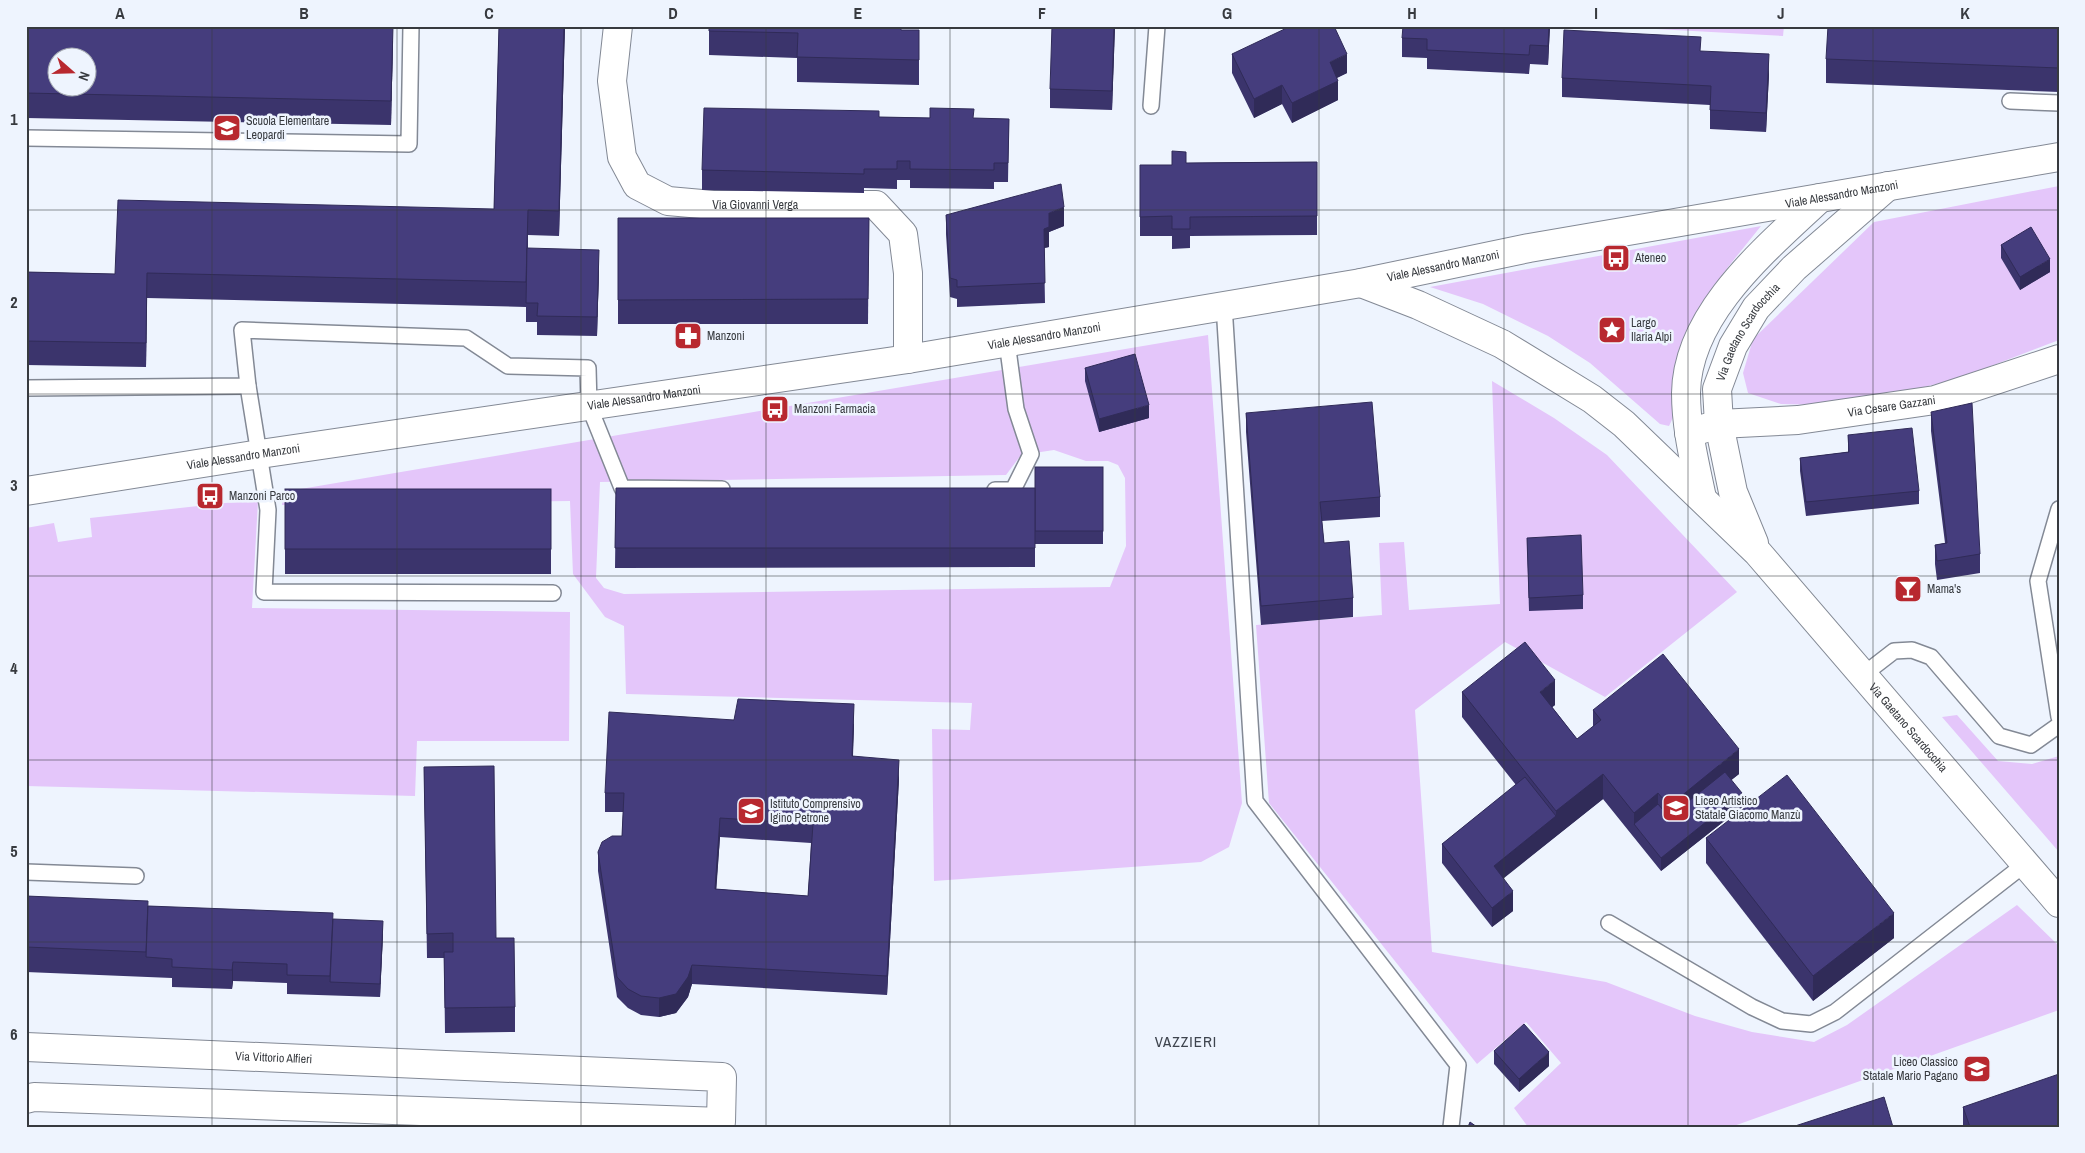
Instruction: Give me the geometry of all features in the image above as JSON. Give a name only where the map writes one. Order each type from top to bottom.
[{"type":"street","name":"Via Giovanni Verga","points":[[618,26],[612,80],[622,157],[636,185],[668,201],[712,205],[876,205],[902,234],[908,273],[908,359]]},
{"type":"street","name":"Viale Alessandro Manzoni","points":[[26,491],[260,454],[908,359],[1361,282],[1529,248],[2059,158]]},
{"type":"street","name":"Via Gaetano Scardocchia","points":[[1758,553],[1733,492],[1719,424],[1717,389],[1733,346],[1756,308],[1807,256],[1888,186]]},
{"type":"street","points":[[1702,498],[1689,433],[1686,391],[1693,352],[1712,314],[1736,281],[1820,198]]},
{"type":"street","name":"Via Gaetano Scardocchia","points":[[1361,282],[1418,305],[1502,344],[1592,399],[1624,424],[1758,553],[2059,903]]},
{"type":"street","name":"Via Cesare Gazzani","points":[[1689,433],[1719,424],[1798,420],[1935,400],[2059,359]]},
{"type":"street","name":"Via Vittorio Alfieri","points":[[26,1047],[520,1070],[722,1077],[721,1122],[34,1096],[26,1099]]},
{"type":"street","points":[[517,1114],[520,1070]]},
{"type":"lane","points":[[26,138],[409,144],[411,26]]},
{"type":"lane","points":[[1152,106],[1157,26]]},
{"type":"lane","points":[[2010,101],[2059,103]]},
{"type":"lane","points":[[1224,305],[1256,801],[1458,1065],[1451,1127]]},
{"type":"lane","points":[[553,593],[264,592],[268,510],[248,386],[242,330],[466,338],[508,366],[588,368],[589,406],[622,488],[739,489]]},
{"type":"lane","points":[[984,490],[1013,490],[1031,454],[1016,409],[1007,342]]},
{"type":"lane","points":[[26,388],[248,386]]},
{"type":"lane","points":[[2059,510],[2038,581],[2059,717]]},
{"type":"lane","points":[[1863,674],[1894,651],[1912,650],[1931,657],[1998,736],[2032,745],[2059,725]]},
{"type":"lane","points":[[1609,923],[1752,1007],[1782,1021],[1811,1024],[1835,1012],[2025,864]]},
{"type":"lane","points":[[26,872],[136,876]]},
{"type":"shaded area","points":[[1601,26],[1784,26],[1783,36]]},
{"type":"shaded area","points":[[2059,186],[2059,340],[1960,378],[1900,393],[1820,405],[1781,404],[1748,393],[1743,373],[1753,339],[1874,222]]},
{"type":"shaded area","name":"Largo Ilaria Alpi","points":[[1761,226],[1714,287],[1694,319],[1680,355],[1675,409],[1669,426],[1660,424],[1590,363],[1548,336],[1483,304],[1430,287]]},
{"type":"shaded area","points":[[1208,335],[1242,803],[1229,847],[1201,862],[934,881],[932,729],[970,730],[972,703],[626,694],[624,626],[605,617],[573,574],[570,501],[282,505],[283,492]],"holes":[[[1054,450],[1086,461],[1108,461],[1118,465],[1125,478],[1126,546],[1110,587],[624,594],[604,588],[596,578],[600,482],[1006,475],[1021,455]]]},
{"type":"shaded area","points":[[1492,381],[1554,418],[1607,455],[1737,592],[1605,697],[1505,642],[1415,710],[1432,952],[1606,982],[1695,1016],[1752,1032],[1814,1042],[1847,1025],[2017,905],[2059,946],[2059,1010],[1731,1127],[1528,1127],[1514,1108],[1561,1063],[1526,1022],[1477,1064],[1269,803],[1256,625],[1382,615],[1379,543],[1404,542],[1409,610],[1500,604]]},
{"type":"shaded area","points":[[258,501],[252,608],[570,612],[569,741],[417,741],[415,796],[26,786],[26,528],[54,523],[58,542],[92,537],[90,518]]},
{"type":"shaded area","points":[[1957,715],[1998,761],[2032,764],[2059,756],[2059,852],[1942,717]]},
{"type":"building","points":[[26,26],[393,26],[391,101],[98,95],[98,48],[48,48],[48,93],[26,93]]},
{"type":"building","points":[[499,26],[564,26],[559,211],[528,210],[526,282],[147,273],[146,343],[26,341],[26,272],[115,274],[118,200],[494,209]]},
{"type":"building","points":[[709,26],[901,26],[901,30],[919,30],[919,60],[797,57],[798,33],[709,31]]},
{"type":"building","points":[[1052,26],[1114,26],[1112,91],[1050,89]]},
{"type":"building","points":[[1291,26],[1334,26],[1347,54],[1330,62],[1338,81],[1292,103],[1282,85],[1254,99],[1232,54]]},
{"type":"building","points":[[1403,26],[1549,26],[1548,46],[1530,45],[1529,55],[1427,50],[1427,39],[1402,38]]},
{"type":"building","points":[[1828,26],[2059,26],[2059,68],[1826,59]]},
{"type":"building","points":[[1564,30],[1701,37],[1700,51],[1769,54],[1766,113],[1710,110],[1711,86],[1562,78]]},
{"type":"building","points":[[704,108],[879,111],[879,117],[930,118],[930,108],[974,109],[973,118],[1009,119],[1008,163],[994,163],[994,170],[910,169],[910,161],[897,161],[897,169],[864,169],[864,174],[702,170]]},
{"type":"building","points":[[1172,151],[1186,152],[1186,163],[1317,162],[1317,216],[1190,217],[1190,229],[1172,229],[1172,216],[1140,217],[1140,165],[1172,165]]},
{"type":"building","points":[[1061,184],[1064,207],[1049,213],[1049,227],[1044,229],[1045,283],[957,287],[957,280],[950,278],[946,215]]},
{"type":"building","points":[[618,218],[869,218],[868,299],[618,300]]},
{"type":"building","points":[[2031,227],[2050,259],[2020,277],[2001,245]]},
{"type":"building","points":[[527,248],[599,250],[597,317],[537,316],[538,303],[526,303]]},
{"type":"building","points":[[1135,354],[1149,405],[1099,419],[1085,368]]},
{"type":"building","points":[[1372,402],[1380,497],[1320,502],[1324,543],[1349,541],[1353,598],[1261,606],[1246,413]]},
{"type":"building","points":[[1972,403],[1980,554],[1937,561],[1935,545],[1947,543],[1931,412]]},
{"type":"building","points":[[1912,428],[1919,491],[1806,502],[1800,458],[1849,452],[1848,435]]},
{"type":"building","points":[[1035,467],[1103,467],[1103,531],[1035,531]]},
{"type":"building","points":[[616,488],[1035,488],[1035,548],[615,548]]},
{"type":"building","points":[[285,489],[551,489],[551,549],[285,549]]},
{"type":"building","points":[[1581,535],[1583,595],[1529,598],[1527,538]]},
{"type":"building","points":[[1525,642],[1555,680],[1540,692],[1577,739],[1601,720],[1593,710],[1663,654],[1739,749],[1669,806],[1658,793],[1634,813],[1603,774],[1556,811],[1462,692]]},
{"type":"building","points":[[738,699],[854,704],[852,756],[899,760],[887,976],[692,965],[688,977],[676,994],[659,998],[641,996],[628,989],[617,977],[598,852],[602,842],[612,836],[622,836],[624,793],[605,793],[609,712],[734,720]],"holes":[[[720,818],[813,824],[808,896],[715,889]]]},
{"type":"building","points":[[494,766],[496,938],[514,938],[515,1007],[445,1008],[444,952],[453,952],[453,933],[427,934],[424,767]]},
{"type":"building","points":[[1725,772],[1742,793],[1661,858],[1634,824],[1658,804],[1669,817]]},
{"type":"building","points":[[1787,775],[1894,913],[1813,976],[1706,838]]},
{"type":"building","points":[[1525,777],[1556,816],[1494,866],[1513,891],[1492,908],[1442,844]]},
{"type":"building","points":[[26,896],[148,901],[146,952],[26,947]]},
{"type":"building","points":[[148,906],[333,913],[330,976],[287,975],[287,964],[233,962],[232,970],[172,967],[172,959],[146,957]]},
{"type":"building","points":[[333,919],[383,921],[380,984],[330,982]]},
{"type":"building","points":[[1524,1024],[1549,1052],[1519,1079],[1494,1051]]},
{"type":"building","points":[[2059,1074],[2059,1127],[1970,1127],[1963,1107]]},
{"type":"building","points":[[1884,1097],[1893,1127],[1792,1127]]},
{"type":"building","points":[[1470,1122],[1477,1127],[1468,1127]]},
{"type":"place","name":"Scuola Elementare Leopardi","points":[[227,128]]},
{"type":"place","name":"Ateneo","points":[[1616,258]]},
{"type":"place","name":"Largo Ilaria Alpi","points":[[1612,330]]},
{"type":"place","name":"Manzoni","points":[[688,336]]},
{"type":"place","name":"Manzoni Farmacia","points":[[775,409]]},
{"type":"place","name":"Manzoni Parco","points":[[210,496]]},
{"type":"place","name":"Mama's","points":[[1908,589]]},
{"type":"place","name":"Liceo Artistico Statale Giacomo Manzù","points":[[1676,808]]},
{"type":"place","name":"Istituto Comprensivo Igino Petrone","points":[[751,811]]},
{"type":"place","name":"Liceo Classico Statale Mario Pagano","points":[[1977,1069]]},
{"type":"district","name":"VAZZIERI","points":[[1186,1042]]}]
